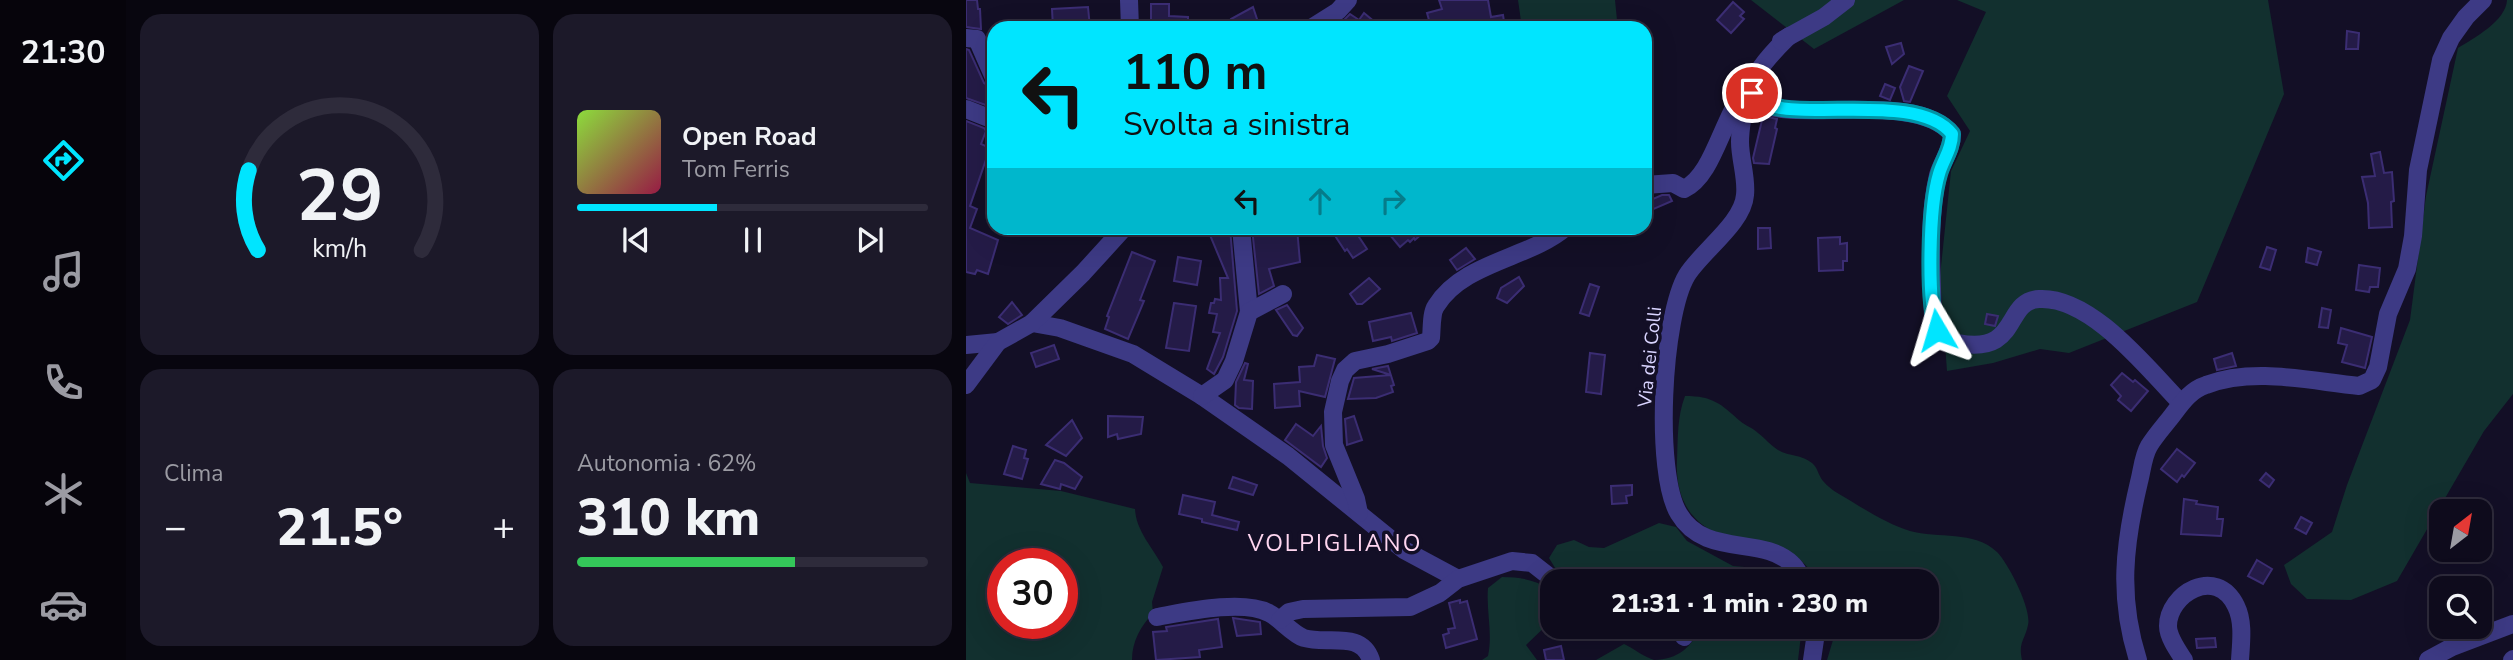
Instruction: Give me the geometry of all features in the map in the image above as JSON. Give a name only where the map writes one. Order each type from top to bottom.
[{"type":"street","points":[[1129,0],[1130,21]]},
{"type":"street","points":[[1322,21],[1338,11],[1348,0]]},
{"type":"street","name":"Via dei Colli","points":[[1795,569],[1791,563],[1773,553],[1707,540],[1689,527],[1678,514],[1668,486],[1664,422],[1665,368],[1674,305],[1686,277],[1740,212],[1743,204],[1745,195],[1740,140],[1748,87],[1762,54],[1824,17],[1846,0]]},
{"type":"street","points":[[2138,660],[2126,616],[2125,590],[2127,548],[2148,448],[2181,403],[2191,393],[2206,385],[2256,376],[2359,386],[2372,380],[2378,367],[2388,314],[2407,270],[2413,236],[2418,170],[2441,60],[2451,38],[2483,0]]},
{"type":"street","points":[[1789,36],[1767,57],[1754,80],[1752,93],[1756,100],[1768,106],[1792,109],[1878,109],[1919,116],[1945,125],[1952,134],[1952,145],[1939,174],[1932,216],[1933,320],[1937,330],[1951,342],[1975,346],[1995,342],[2022,305],[2036,299],[2062,300],[2113,334],[2181,403]]},
{"type":"street","points":[[966,38],[977,39],[987,62]]},
{"type":"street","points":[[1652,184],[1673,183],[1684,189],[1695,184],[1706,168],[1737,100],[1748,87]]},
{"type":"street","points":[[966,109],[987,117]]},
{"type":"street","points":[[966,345],[998,342],[1032,323],[1118,235]]},
{"type":"street","points":[[1202,396],[1225,380],[1234,361],[1249,312],[1242,235]]},
{"type":"street","points":[[1359,513],[1334,445],[1332,430],[1336,395],[1345,370],[1355,361],[1429,341],[1434,307],[1451,290],[1491,264],[1557,235]]},
{"type":"street","points":[[1249,312],[1283,294]]},
{"type":"street","points":[[1032,323],[1060,328],[1133,355],[1202,396],[1288,456],[1404,550],[1458,579]]},
{"type":"street","points":[[966,385],[998,342]]},
{"type":"street","points":[[1280,620],[1289,612],[1303,609],[1410,607],[1440,593],[1458,579],[1503,563],[1523,561],[1542,569]]},
{"type":"street","points":[[2184,660],[2168,627],[2169,620],[2174,608],[2186,594],[2202,585],[2216,585],[2228,594],[2237,607],[2241,625],[2240,660]]},
{"type":"street","points":[[1157,617],[1206,608],[1254,608],[1267,611],[1303,638],[1349,640],[1363,646],[1370,660]]},
{"type":"street","points":[[2428,660],[2513,624]]},
{"type":"street","points":[[1812,660],[1815,639]]},
{"type":"green space","points":[[1518,0],[1615,0],[1618,21],[1521,21]]},
{"type":"green space","points":[[1751,0],[1904,0],[1814,49]]},
{"type":"green space","points":[[1957,0],[2268,0],[2284,94],[2197,302],[2069,353],[2040,349],[1993,363],[1947,371],[1940,276],[1951,171],[1970,131],[1947,96],[1986,12]]},
{"type":"green space","points":[[2507,0],[2513,0],[2513,394],[2484,431],[2445,499],[2429,499],[2429,526],[2397,581],[2351,600],[2307,599],[2291,584],[2284,565],[2332,532],[2347,485],[2410,320],[2426,196],[2458,48],[2495,22]]},
{"type":"green space","points":[[1685,396],[1710,399],[1778,450],[1812,463],[1823,481],[1831,488],[1883,520],[1910,531],[1967,538],[1988,545],[2002,558],[2013,576],[2026,608],[2028,625],[2021,645],[2022,660],[1827,660],[1833,639],[1939,639],[1939,569],[1809,569],[1787,551],[1716,533],[1695,518],[1679,487],[1678,428]]},
{"type":"green space","points":[[966,473],[970,483],[1061,491],[1135,509],[1142,532],[1163,567],[1152,602],[1153,613],[1138,634],[1132,660],[966,660]]},
{"type":"green space","points":[[1659,523],[1676,527],[1687,541],[1733,566],[1768,569],[1556,569],[1549,558],[1557,545],[1574,540],[1589,547],[1604,548]]},
{"type":"green space","points":[[1502,577],[1540,584],[1540,632],[1526,645],[1537,660],[1482,660],[1488,656],[1489,647],[1488,588]]},
{"type":"green space","points":[[1694,639],[1801,639],[1798,660],[1654,660],[1677,655]]},
{"type":"green space","points":[[1624,644],[1654,660],[1596,660]]},
{"type":"building","points":[[966,0],[977,0],[981,29],[966,27]]},
{"type":"building","points":[[1439,0],[1488,0],[1491,17],[1503,15],[1504,21],[1429,21],[1427,13],[1442,9]]},
{"type":"building","points":[[1733,2],[1744,12],[1740,16],[1744,19],[1731,33],[1717,20]]},
{"type":"building","points":[[1151,4],[1169,4],[1169,16],[1188,17],[1188,21],[1151,21]]},
{"type":"building","points":[[1088,7],[1089,21],[1053,21],[1052,9]]},
{"type":"building","points":[[1253,7],[1258,21],[1232,21]]},
{"type":"building","points":[[1364,13],[1374,21],[1343,21],[1350,14],[1359,20]]},
{"type":"building","points":[[2347,31],[2359,33],[2358,49],[2346,49]]},
{"type":"building","points":[[1901,43],[1904,54],[1892,64],[1886,47]]},
{"type":"building","points":[[966,49],[987,85],[987,106],[966,98]]},
{"type":"building","points":[[1909,66],[1923,71],[1910,102],[1904,101],[1900,87]]},
{"type":"building","points":[[1885,84],[1895,88],[1890,100],[1880,96]]},
{"type":"building","points":[[1763,116],[1777,119],[1769,164],[1754,163],[1753,158]]},
{"type":"building","points":[[966,121],[984,128],[986,131],[981,144],[987,147],[987,157],[970,206],[977,209],[970,228],[998,240],[988,274],[977,270],[975,274],[966,272]]},
{"type":"building","points":[[2380,152],[2384,173],[2392,172],[2392,227],[2369,228],[2368,203],[2362,177],[2375,176],[2371,154]]},
{"type":"building","points":[[1669,195],[1672,201],[1652,210],[1652,199]]},
{"type":"building","points":[[1758,228],[1770,228],[1771,248],[1758,249]]},
{"type":"building","points":[[1210,235],[1231,235],[1237,311],[1223,357],[1214,374],[1207,369],[1220,333],[1213,332],[1217,314],[1209,313],[1211,303],[1214,303],[1215,299],[1221,300],[1220,278],[1228,278]]},
{"type":"building","points":[[1253,235],[1298,235],[1300,262],[1269,269],[1274,286],[1259,294]]},
{"type":"building","points":[[1335,235],[1358,235],[1367,249],[1353,258],[1347,249],[1345,251]]},
{"type":"building","points":[[1390,235],[1421,235],[1410,242],[1408,240],[1400,247]]},
{"type":"building","points":[[1840,237],[1840,244],[1847,243],[1847,261],[1843,261],[1843,270],[1819,271],[1818,238]]},
{"type":"building","points":[[2267,247],[2276,250],[2270,270],[2260,267]]},
{"type":"building","points":[[1466,248],[1475,259],[1457,270],[1450,260]]},
{"type":"building","points":[[2308,248],[2321,252],[2317,265],[2306,262]]},
{"type":"building","points":[[1132,252],[1155,261],[1140,300],[1144,301],[1128,339],[1105,329],[1109,317],[1107,316]]},
{"type":"building","points":[[1178,257],[1201,261],[1197,285],[1174,281]]},
{"type":"building","points":[[2359,265],[2380,268],[2378,287],[2370,287],[2369,292],[2356,290]]},
{"type":"building","points":[[1519,277],[1524,286],[1507,303],[1497,298],[1501,288]]},
{"type":"building","points":[[1369,278],[1380,289],[1362,304],[1357,304],[1350,294]]},
{"type":"building","points":[[1590,284],[1599,287],[1589,316],[1580,313]]},
{"type":"building","points":[[1012,302],[1022,315],[1008,324],[999,317]]},
{"type":"building","points":[[1174,303],[1196,306],[1189,351],[1166,348]]},
{"type":"building","points":[[1287,305],[1303,328],[1297,336],[1293,335],[1276,310]]},
{"type":"building","points":[[2322,308],[2331,310],[2328,328],[2319,327]]},
{"type":"building","points":[[1411,313],[1417,333],[1392,341],[1391,337],[1373,341],[1369,322]]},
{"type":"building","points":[[1987,314],[1998,316],[1995,326],[1985,324]]},
{"type":"building","points":[[2341,328],[2372,337],[2365,368],[2342,362],[2347,345],[2338,343]]},
{"type":"building","points":[[1054,345],[1059,359],[1036,367],[1031,353]]},
{"type":"building","points":[[1590,353],[1605,355],[1601,394],[1586,392]]},
{"type":"building","points":[[2232,353],[2236,366],[2217,370],[2214,359]]},
{"type":"building","points":[[1317,355],[1335,359],[1325,397],[1299,391],[1300,406],[1275,408],[1274,384],[1300,382],[1299,367],[1314,366]]},
{"type":"building","points":[[1245,363],[1248,364],[1244,380],[1253,381],[1252,409],[1235,405],[1236,382]]},
{"type":"building","points":[[1388,366],[1391,375],[1372,369]]},
{"type":"building","points":[[2122,373],[2148,391],[2131,411],[2118,400],[2121,396],[2111,385]]},
{"type":"building","points":[[1391,375],[1393,392],[1376,398],[1348,399],[1354,378]]},
{"type":"building","points":[[1108,416],[1143,417],[1141,434],[1118,439],[1117,434],[1108,437]]},
{"type":"building","points":[[1354,416],[1362,440],[1347,445],[1345,419]]},
{"type":"building","points":[[1072,420],[1082,438],[1066,456],[1046,445]]},
{"type":"building","points":[[1296,424],[1313,436],[1321,426],[1327,458],[1321,467],[1285,440]]},
{"type":"building","points":[[1013,446],[1026,450],[1024,458],[1028,459],[1022,479],[1004,474]]},
{"type":"building","points":[[2177,449],[2195,463],[2177,482],[2161,469]]},
{"type":"building","points":[[1055,460],[1064,463],[1082,477],[1075,489],[1061,484],[1060,489],[1041,484]]},
{"type":"building","points":[[2266,473],[2274,480],[2269,487],[2260,480]]},
{"type":"building","points":[[1233,477],[1257,485],[1253,495],[1229,488]]},
{"type":"building","points":[[1632,485],[1632,495],[1626,496],[1627,503],[1612,504],[1611,486]]},
{"type":"building","points":[[1183,495],[1215,502],[1212,515],[1239,522],[1237,530],[1179,514]]},
{"type":"building","points":[[2184,499],[2197,501],[2196,504],[2218,507],[2217,519],[2223,519],[2221,536],[2181,534]]},
{"type":"building","points":[[2301,517],[2312,523],[2306,534],[2295,528]]},
{"type":"building","points":[[2257,560],[2272,569],[2263,584],[2248,576]]},
{"type":"building","points":[[1460,600],[1460,603],[1467,601],[1477,639],[1446,648],[1443,635],[1449,633],[1448,629],[1455,628],[1449,603]]},
{"type":"building","points":[[1233,618],[1260,622],[1261,634],[1237,636]]},
{"type":"building","points":[[1218,619],[1222,647],[1199,650],[1200,657],[1156,660],[1153,632],[1167,631],[1166,627]]},
{"type":"building","points":[[2215,638],[2216,647],[2197,648],[2196,639]]},
{"type":"building","points":[[1561,646],[1564,660],[1546,660],[1544,650]]},
{"type":"district","name":"VOLPIGLIANO","points":[[1335,543]]},
{"type":"route","points":[[1752,93],[1756,100],[1768,106],[1792,109],[1878,109],[1919,116],[1945,125],[1952,134],[1952,145],[1939,174],[1932,216],[1932,298],[1933,320],[1937,330]]}]
